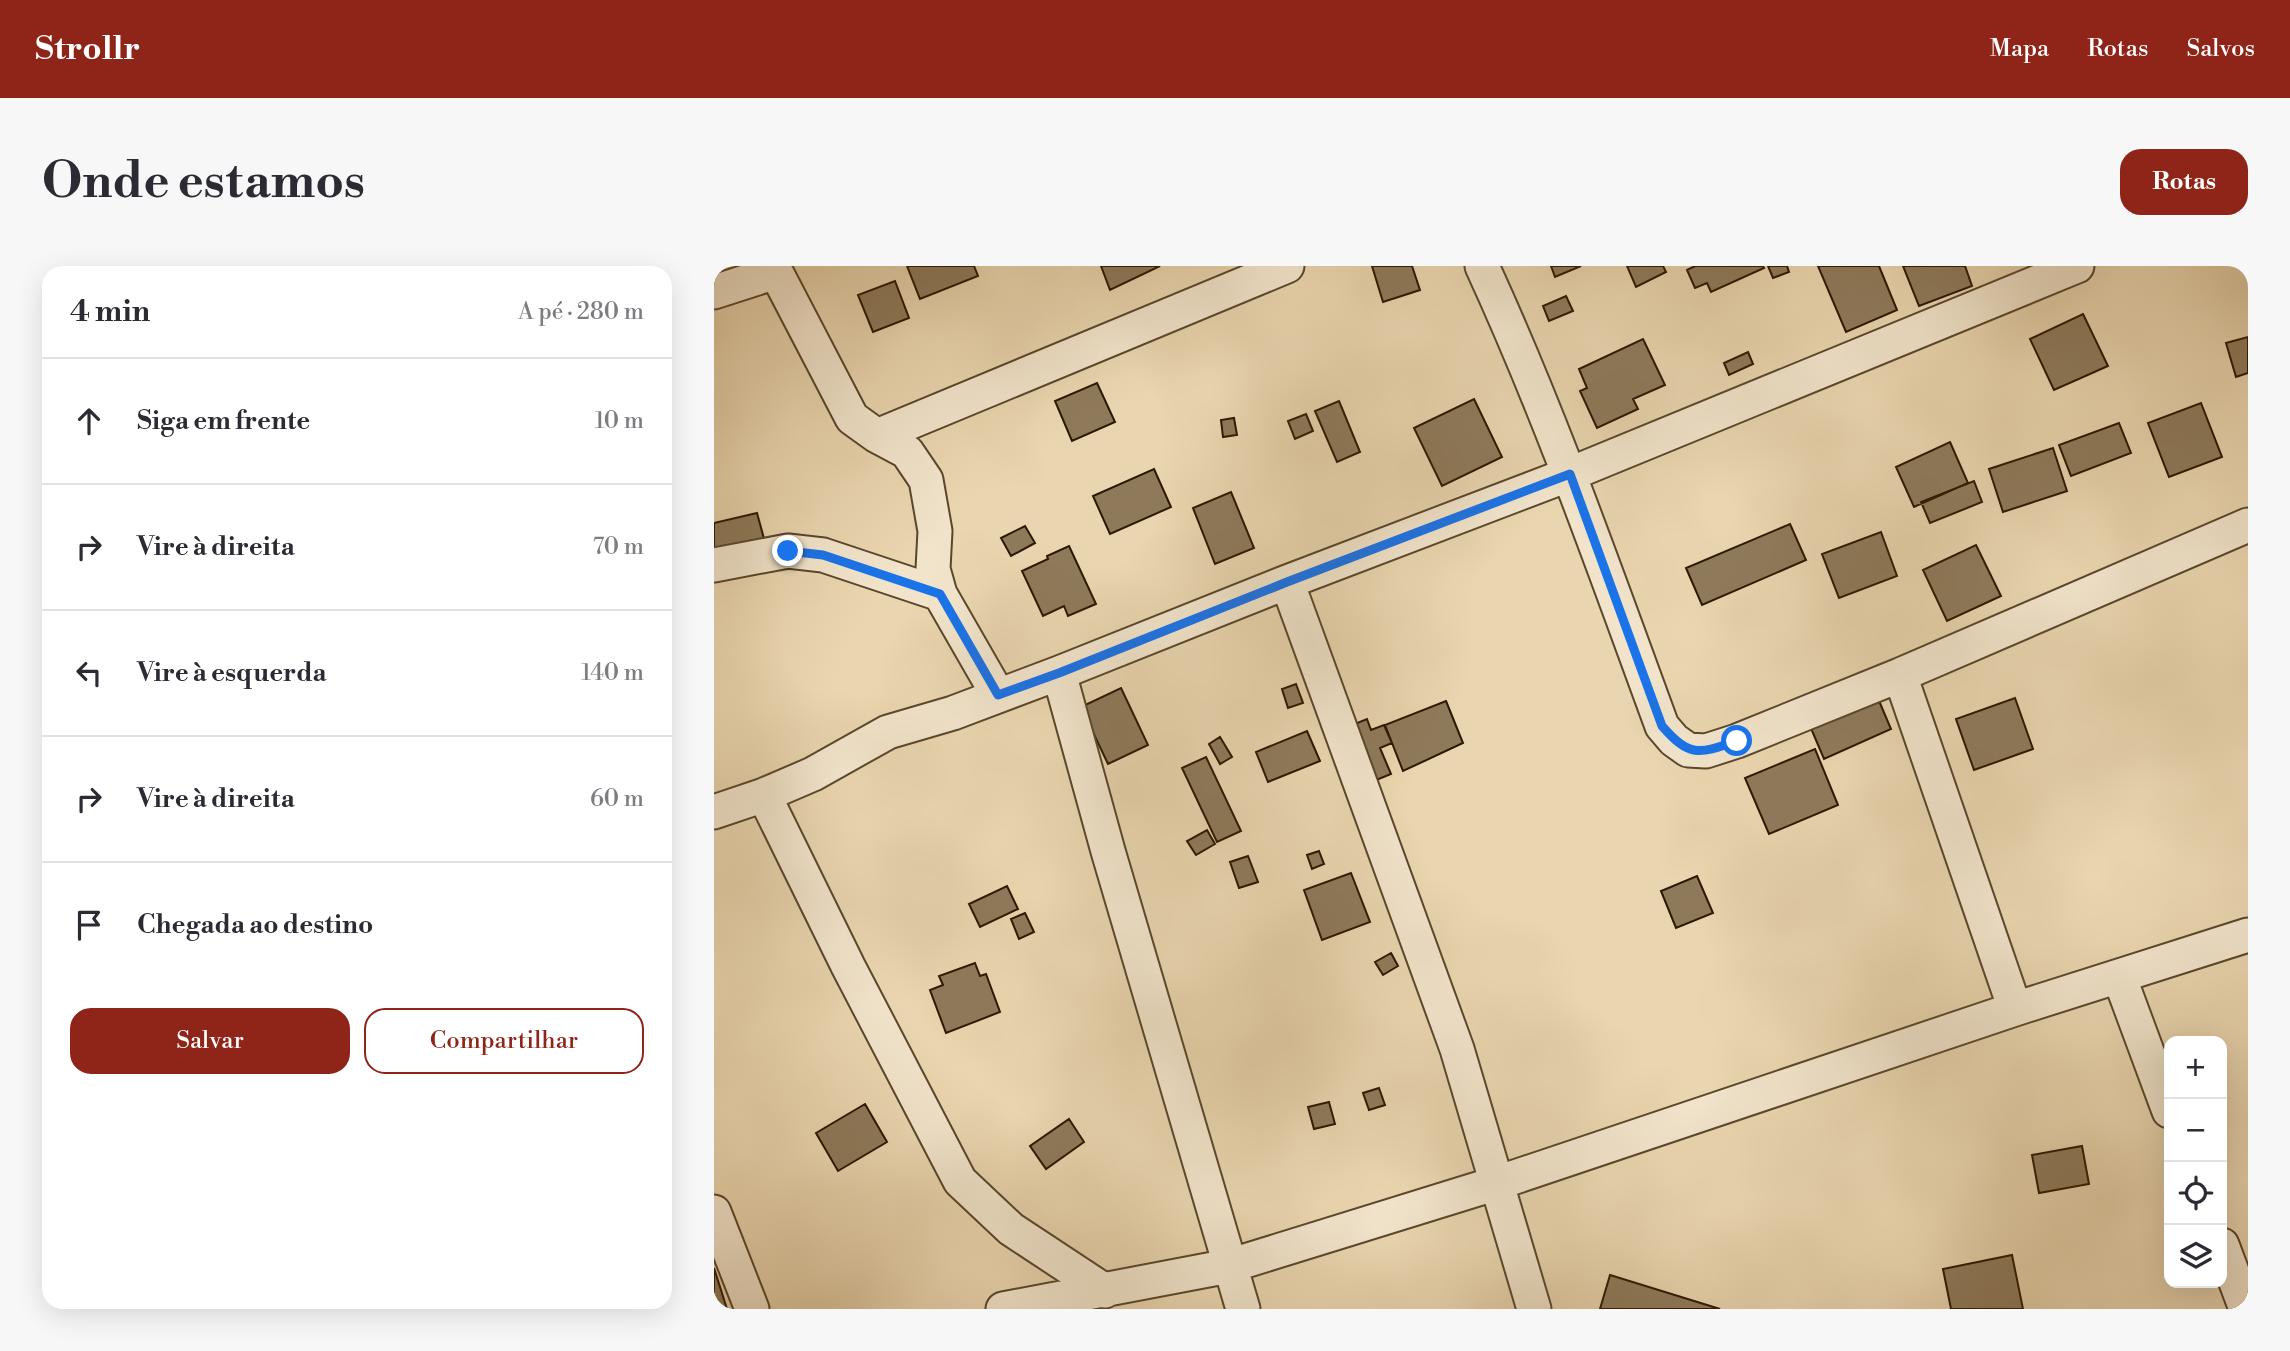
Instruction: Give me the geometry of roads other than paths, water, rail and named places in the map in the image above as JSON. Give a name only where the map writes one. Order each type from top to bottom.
[{"type":"street","points":[[877,436],[1287,266]]},
{"type":"street","points":[[1482,266],[1570,474],[1662,726],[1674,740],[1688,750],[1706,751],[1737,741],[1900,675],[2248,525]]},
{"type":"street","points":[[714,812],[813,774],[888,732],[953,713],[1059,673],[1570,474],[2077,266]]},
{"type":"street","points":[[714,292],[775,269],[852,418],[877,436],[907,452],[926,480],[935,531],[933,569],[940,594],[998,695]]},
{"type":"street","points":[[714,565],[788,551],[823,555],[940,594]]},
{"type":"street","points":[[1287,582],[1457,1049],[1534,1309]]},
{"type":"street","points":[[1059,673],[1108,851],[1243,1309]]},
{"type":"street","points":[[1900,675],[2015,1009]]},
{"type":"street","points":[[764,795],[848,966],[960,1181],[1011,1229],[1105,1291]]},
{"type":"street","points":[[1003,1309],[1229,1266],[1497,1183],[2015,1009],[2248,935]]},
{"type":"street","points":[[2119,976],[2165,1099]]},
{"type":"street","points":[[714,1212],[752,1309]]},
{"type":"street","points":[[2227,1258],[2246,1309]]}]
